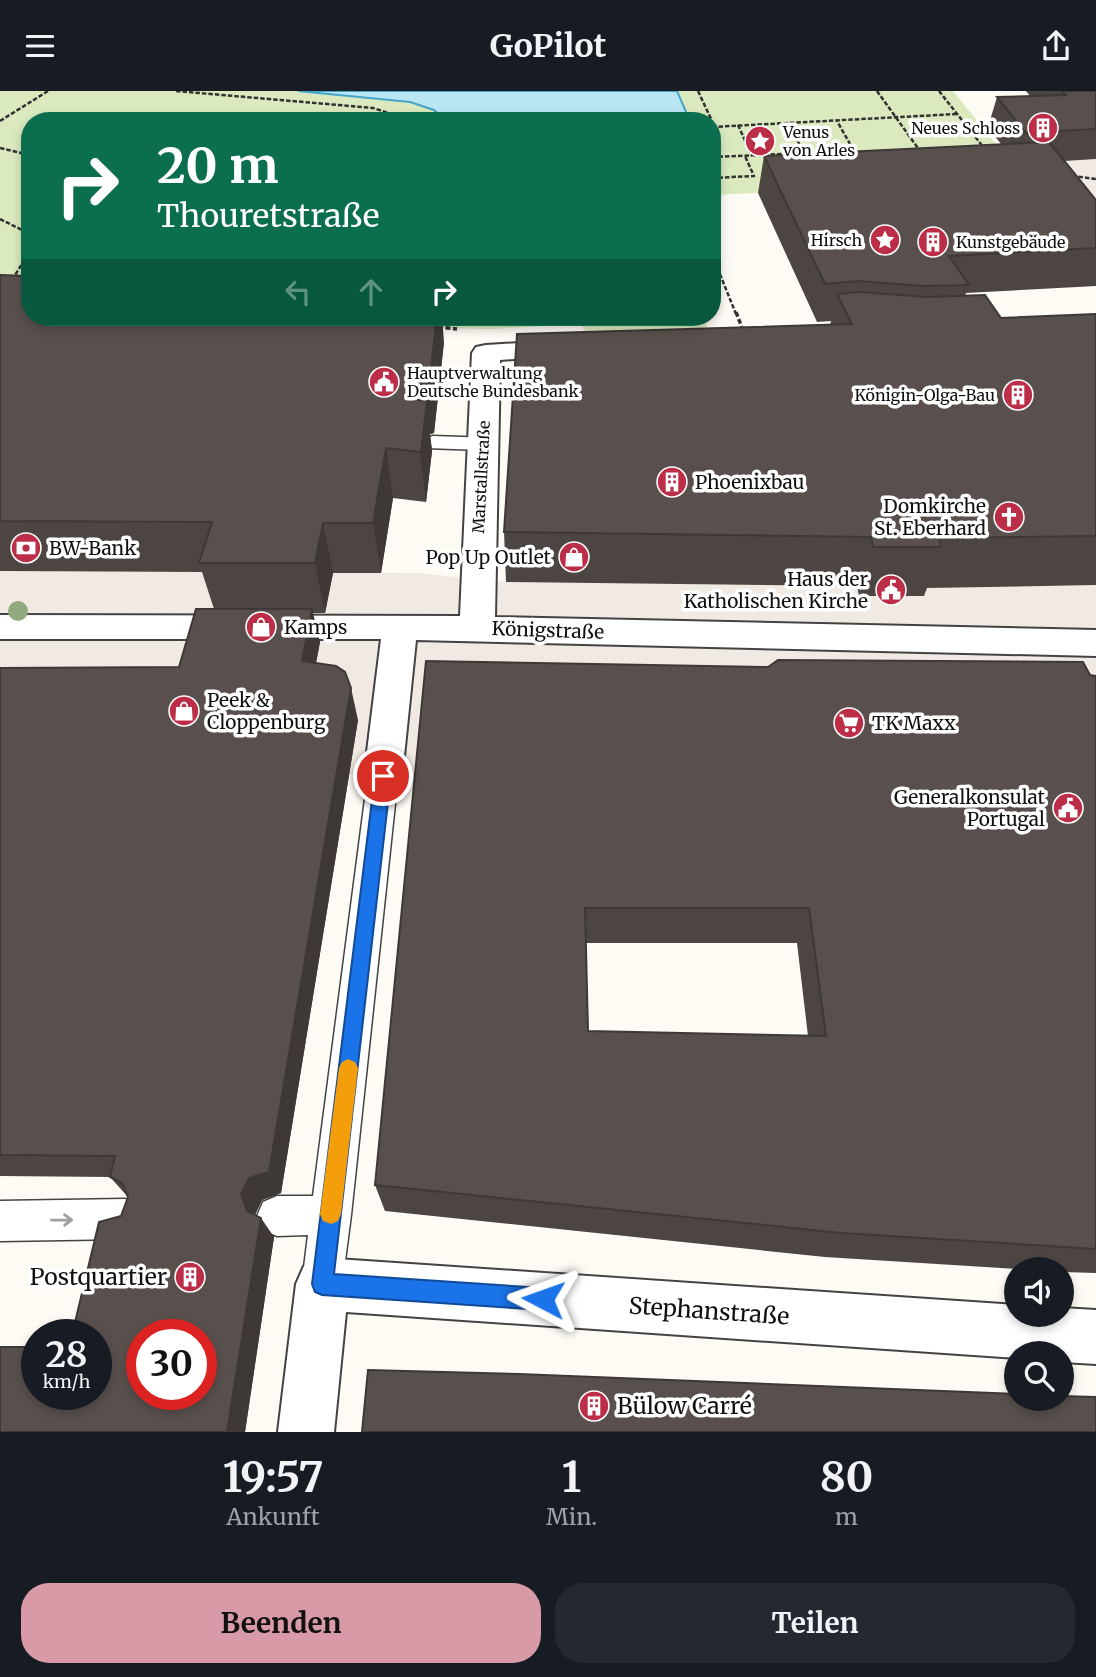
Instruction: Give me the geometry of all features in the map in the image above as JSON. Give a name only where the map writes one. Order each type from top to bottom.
[{"type":"street","points":[[477,342],[555,348],[596,347]]},
{"type":"street","name":"Marstallstraße","points":[[477,342],[483,443],[477,628]]},
{"type":"street","name":"Königstraße","points":[[0,627],[477,628],[1096,643]]},
{"type":"street","points":[[383,776],[400,627]]},
{"type":"street","points":[[1056,644],[1072,679]]},
{"type":"street","points":[[306,1432],[322,1284]]},
{"type":"street","name":"Stephanstraße","points":[[322,1284],[1096,1337]]},
{"type":"lane","points":[[433,443],[483,443]]},
{"type":"lane","points":[[322,1284],[383,776]]},
{"type":"lane","points":[[277,1216],[331,1215]]},
{"type":"lane","points":[[0,1221],[125,1219]]},
{"type":"path","points":[[0,121],[48,91]]},
{"type":"path","points":[[176,91],[373,108],[385,112]]},
{"type":"path","points":[[698,91],[708,112]]},
{"type":"path","points":[[877,91],[924,157]]},
{"type":"path","points":[[939,91],[988,154]]},
{"type":"path","points":[[721,124],[957,114]]},
{"type":"path","points":[[721,157],[855,151],[837,121]]},
{"type":"path","points":[[788,123],[804,153]]},
{"type":"path","points":[[738,125],[752,156]]},
{"type":"path","points":[[0,148],[21,153]]},
{"type":"path","points":[[721,178],[754,176],[745,156]]},
{"type":"path","points":[[1072,176],[1096,179]]},
{"type":"path","points":[[0,219],[21,230]]},
{"type":"path","points":[[19,284],[8,286],[21,265]]},
{"type":"path","points":[[721,277],[747,340]]},
{"type":"path","points":[[430,327],[477,342]]},
{"type":"green space","points":[[0,91],[953,91],[1005,155],[981,182],[721,195],[721,112],[21,112],[21,319],[0,319]]},
{"type":"green space","points":[[344,326],[546,326],[491,329]]},
{"type":"green space","points":[[583,326],[707,327],[651,334],[585,335]]},
{"type":"shaded area","points":[[1096,159],[1096,198],[1063,161]]},
{"type":"shaded area","points":[[0,571],[418,573],[506,582],[857,586],[859,596],[920,582],[960,582],[962,587],[1096,585],[1096,702],[424,777],[349,775],[358,720],[352,705],[0,702]]},
{"type":"water","points":[[298,91],[677,91],[686,112],[436,112],[410,102]]},
{"type":"building","points":[[1062,91],[1096,91],[1096,129],[1026,133],[997,97],[1066,95]]},
{"type":"building","name":"Kunstgebäude","points":[[1049,142],[1096,200],[1096,248],[949,256],[969,285],[925,286],[857,281],[825,284],[764,156]]},
{"type":"building","points":[[0,275],[21,276],[21,326],[436,326],[429,383],[419,385],[413,393],[418,400],[427,401],[421,452],[386,448],[373,523],[323,523],[315,563],[199,563],[212,522],[0,521]]},
{"type":"building","points":[[859,292],[927,297],[985,295],[1001,318],[1096,314],[1096,536],[939,538],[941,547],[873,547],[871,537],[504,532],[517,334],[852,324],[837,294]]},
{"type":"building","points":[[196,609],[312,609],[302,661],[336,666],[345,672],[351,688],[269,1172],[249,1178],[241,1194],[247,1211],[261,1218],[227,1432],[0,1432],[0,1347],[21,1347],[21,1410],[112,1410],[112,1319],[76,1319],[99,1222],[121,1216],[128,1197],[122,1183],[110,1177],[115,1156],[0,1155],[0,668],[179,667]]},
{"type":"building","points":[[778,660],[1083,662],[1090,675],[1096,676],[1096,1249],[841,1233],[375,1185],[426,661],[768,667]],"holes":[[[585,908],[809,908],[826,1036],[588,1031]]]},
{"type":"building","points":[[368,1370],[1004,1393],[1004,1411],[1074,1411],[1074,1396],[1096,1397],[1096,1432],[362,1432]]},
{"type":"slow traffic","points":[[331,1214],[348,1068]]},
{"type":"place","name":"Neues Schloss","points":[[1043,128]]},
{"type":"place","name":"Venus von Arles","points":[[760,141]]},
{"type":"place","name":"Hirsch","points":[[885,240]]},
{"type":"place","name":"Kunstgebäude","points":[[933,242]]},
{"type":"place","name":"Hauptverwaltung Deutsche Bundesbank","points":[[384,382]]},
{"type":"place","name":"Königin-Olga-Bau","points":[[1018,395]]},
{"type":"place","name":"Phoenixbau","points":[[672,482]]},
{"type":"place","name":"Domkirche St. Eberhard","points":[[1009,517]]},
{"type":"place","name":"BW-Bank","points":[[26,548]]},
{"type":"place","name":"Pop Up Outlet","points":[[574,557]]},
{"type":"place","name":"Haus der Katholischen Kirche","points":[[891,590]]},
{"type":"place","name":"Kamps","points":[[261,627]]},
{"type":"place","name":"Peek & Cloppenburg","points":[[184,711]]},
{"type":"place","name":"TK Maxx","points":[[849,723]]},
{"type":"place","name":"Generalkonsulat Portugal","points":[[1068,808]]},
{"type":"place","name":"Postquartier","points":[[190,1277]]},
{"type":"place","name":"Bülow Carré","points":[[594,1406]]},
{"type":"route","points":[[383,776],[322,1284],[543,1299]]}]
